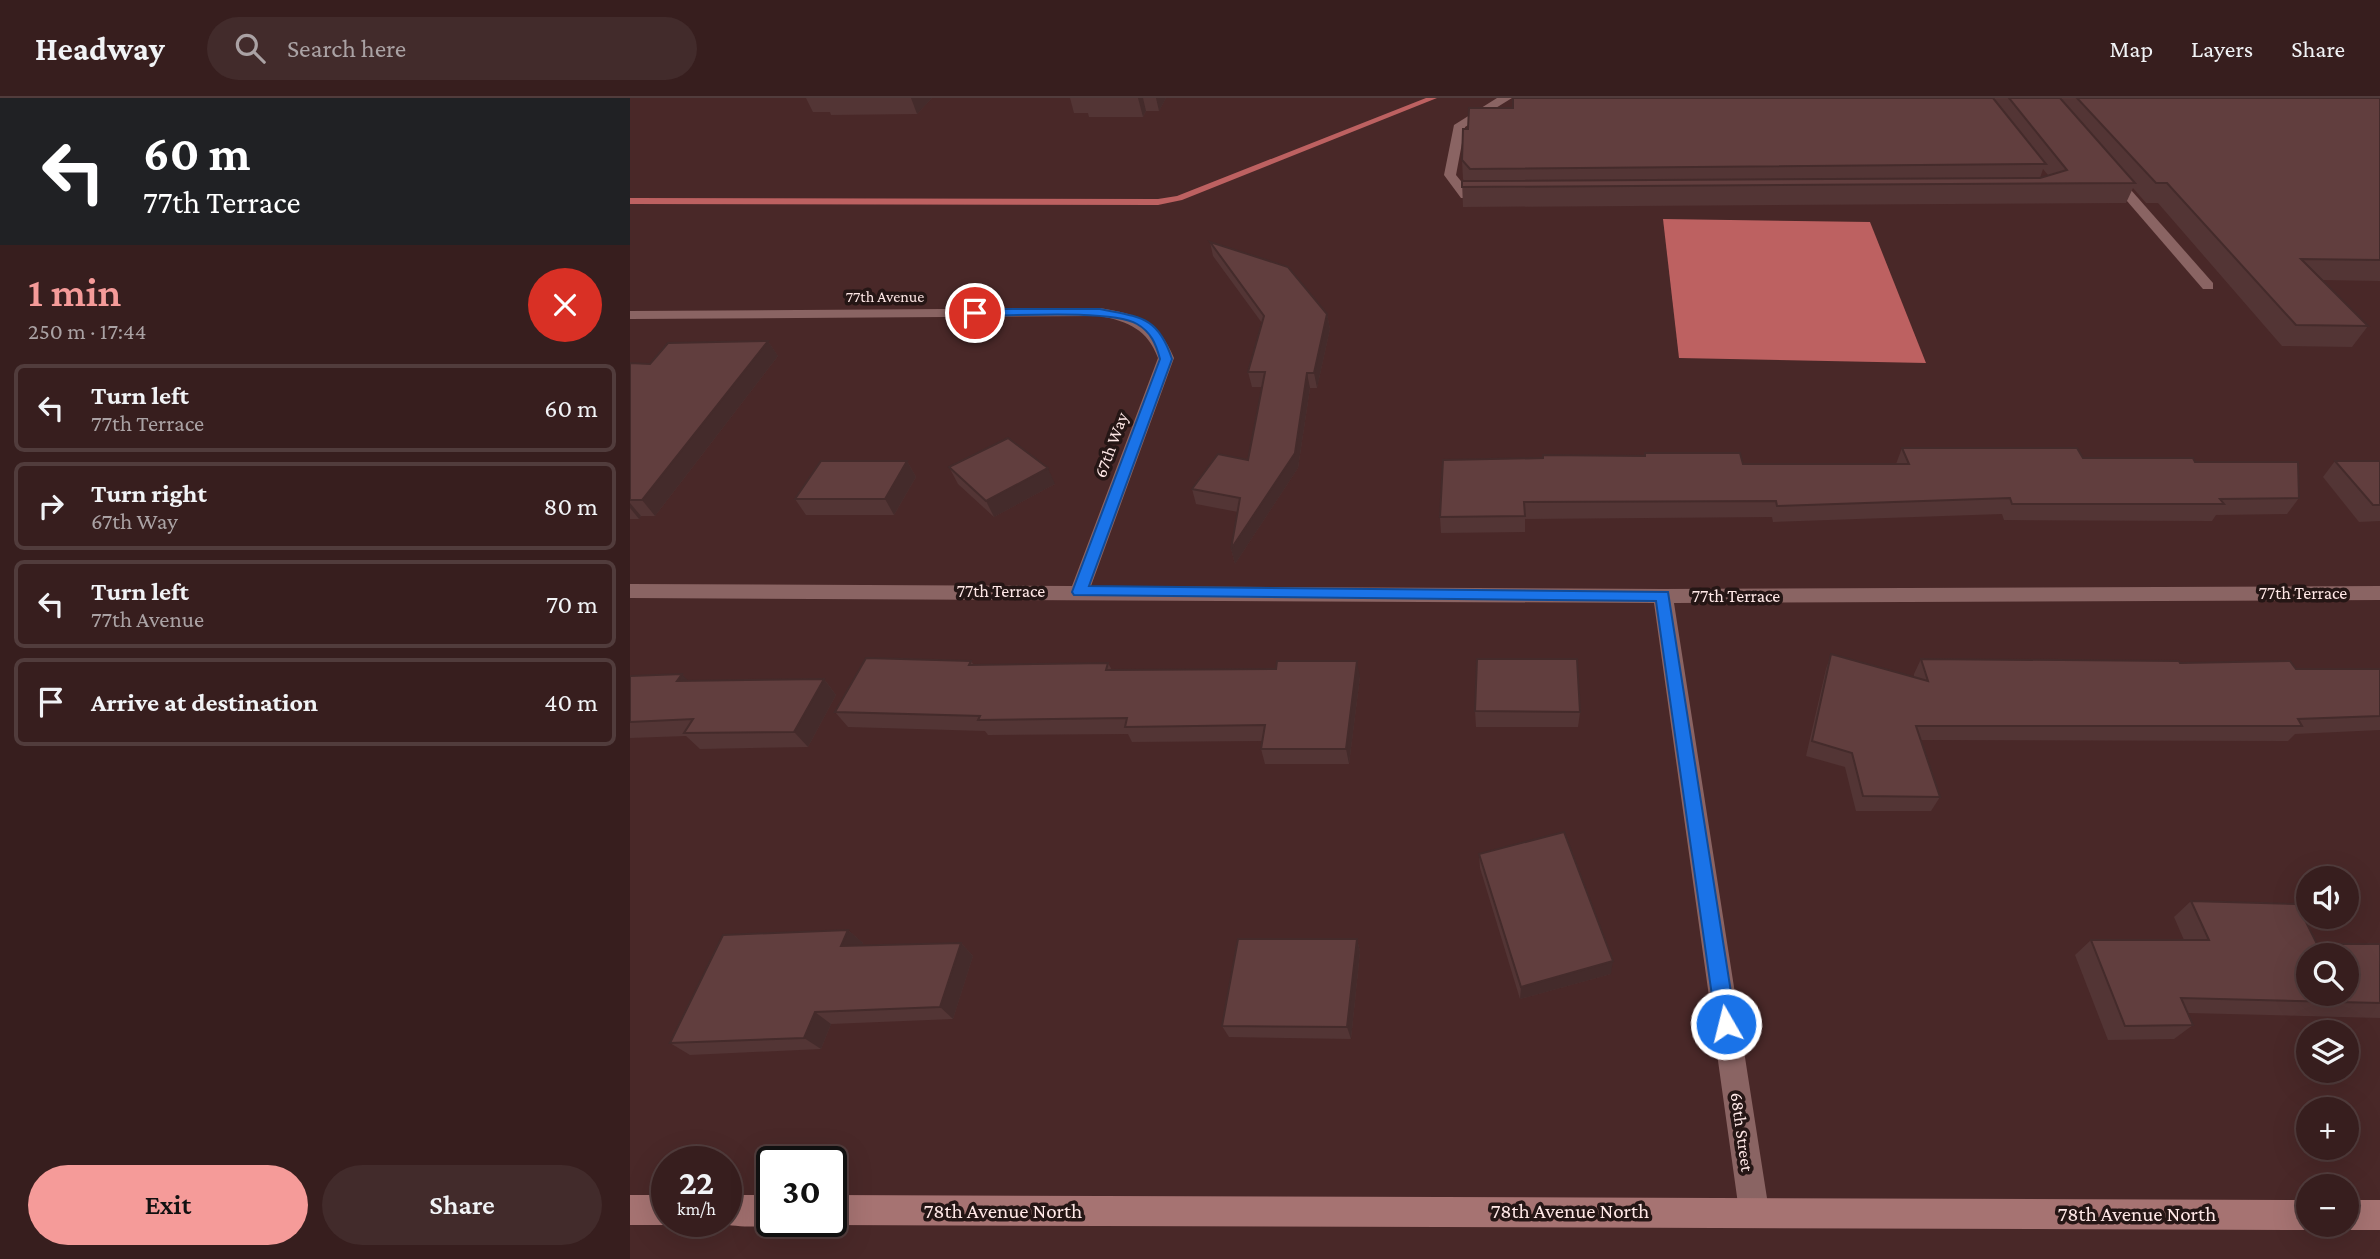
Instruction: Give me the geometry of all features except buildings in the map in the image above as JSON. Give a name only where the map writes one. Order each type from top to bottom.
[{"type":"street","points":[[1506,194],[1465,195],[1450,175],[1460,125],[1507,98]]},
{"type":"street","points":[[2099,161],[2208,286]]},
{"type":"street","name":"77th Avenue","points":[[630,315],[1100,312],[1140,320]]},
{"type":"street","name":"67th Way","points":[[1080,592],[1166,359],[1160,338],[1140,320]]},
{"type":"street","name":"77th Terrace","points":[[630,591],[1663,596],[2380,593]]},
{"type":"street","name":"68th Street","points":[[1663,596],[1754,1211]]},
{"type":"street","points":[[630,1210],[651,1210]]},
{"type":"street","name":"78th Avenue North","points":[[847,1210],[2296,1215]]},
{"type":"street","points":[[2359,1215],[2380,1215]]},
{"type":"shaded area","points":[[1663,219],[1870,222],[1926,363],[1679,358]]},
{"type":"waterway","points":[[630,201],[1158,202],[1179,198],[1433,98]]},
{"type":"route","points":[[975,313],[1100,312],[1140,320],[1160,338],[1166,359],[1080,592],[1663,596],[1726,1024]]}]
